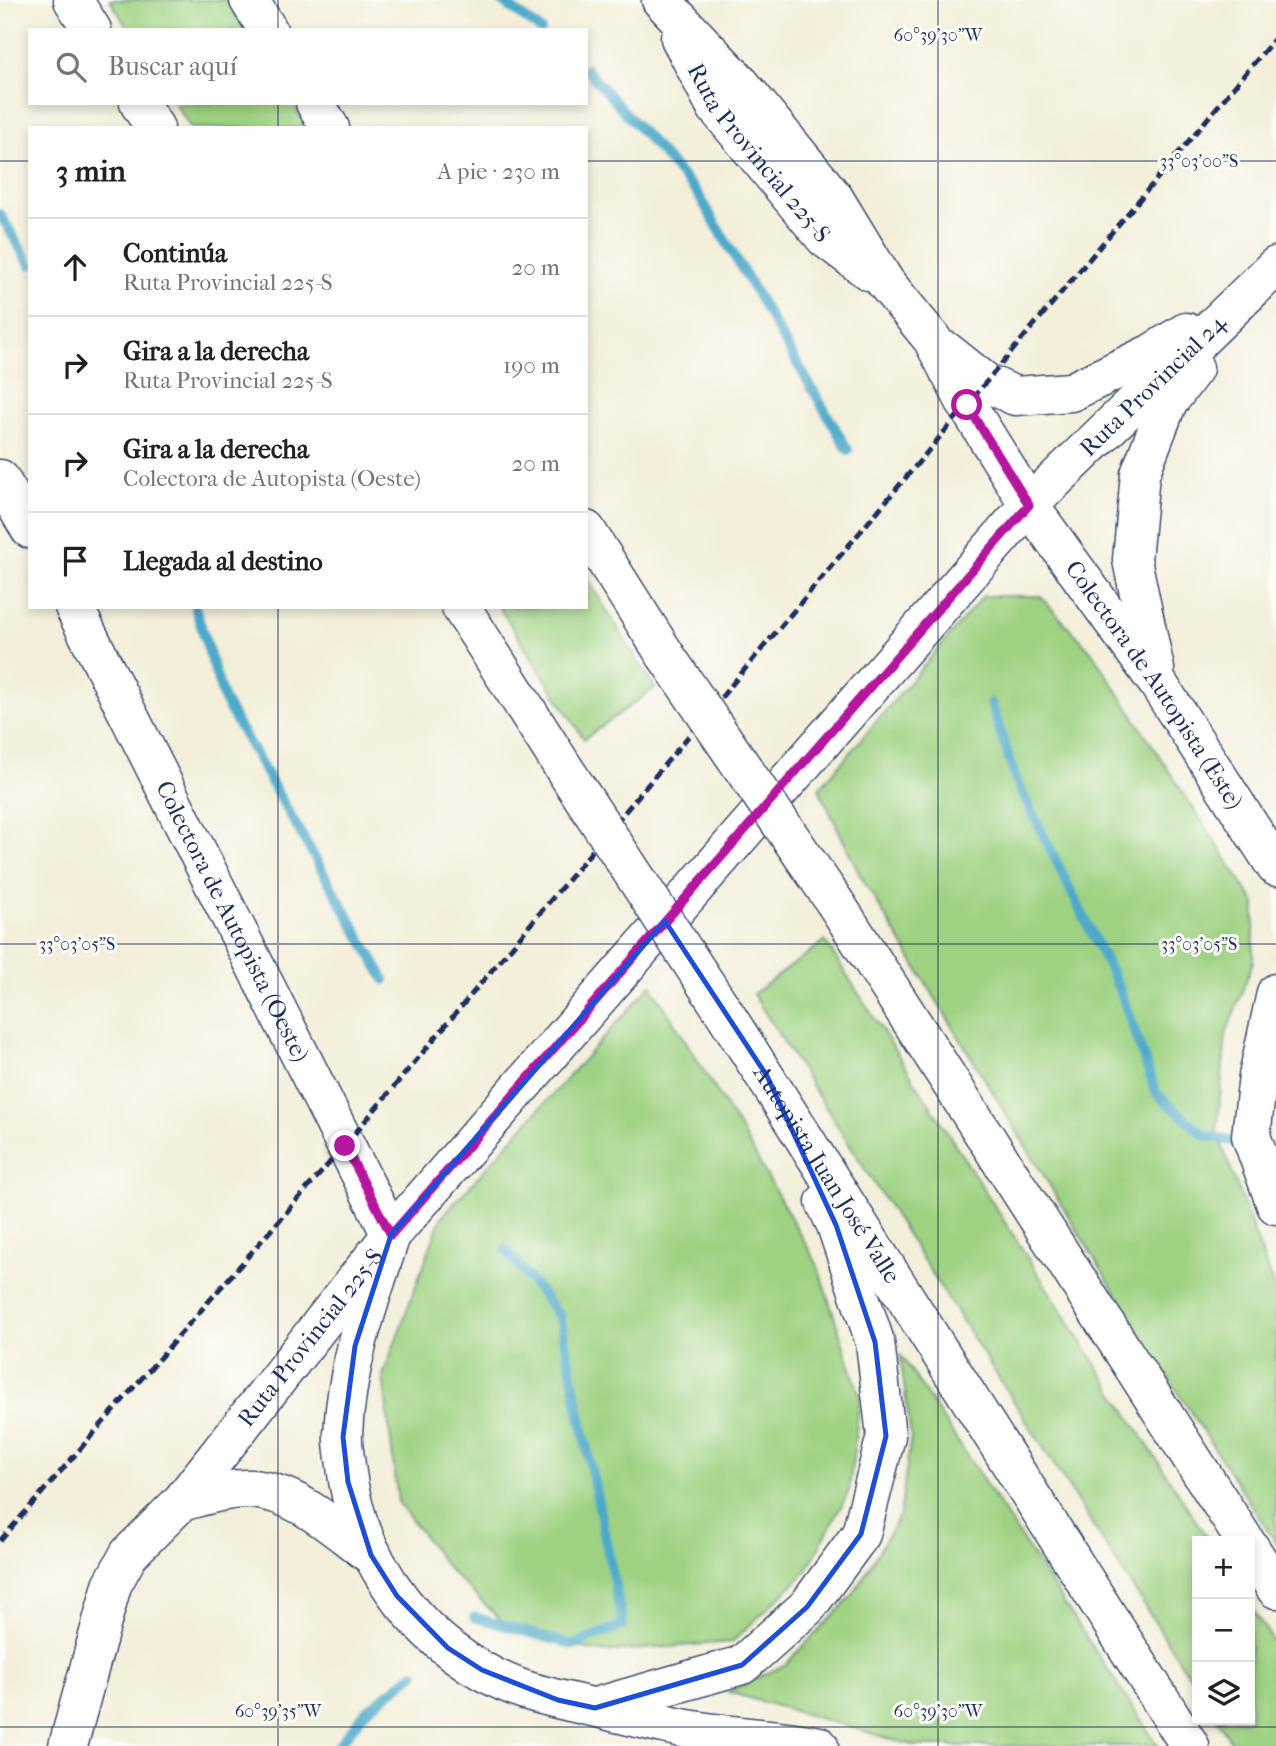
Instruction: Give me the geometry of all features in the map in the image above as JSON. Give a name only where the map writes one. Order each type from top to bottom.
[{"type":"main road","points":[[73,0],[91,28]]},
{"type":"main road","points":[[249,0],[267,28]]},
{"type":"main road","name":"Ruta Provincial 225-S","points":[[68,1746],[112,1585],[130,1554],[181,1502],[391,1235],[1029,505],[967,405],[932,339],[885,282],[825,238],[716,107],[661,0]]},
{"type":"main road","points":[[140,105],[154,126]]},
{"type":"main road","points":[[315,105],[329,126]]},
{"type":"main road","name":"Ruta Provincial 24","points":[[1029,505],[1276,266]]},
{"type":"main road","points":[[932,339],[985,382],[1015,396],[1071,392],[1153,353],[1247,294]]},
{"type":"main road","points":[[1159,685],[1132,560],[1140,474],[1167,404],[1247,294]]},
{"type":"main road","points":[[0,479],[28,526]]},
{"type":"main road","name":"Colectora de Autopista (Este)","points":[[1029,505],[1159,685],[1276,867]]},
{"type":"main road","points":[[588,533],[666,656],[836,904],[1242,1536]]},
{"type":"main road","name":"Colectora de Autopista (Oeste)","points":[[75,609],[391,1235]]},
{"type":"main road","name":"Autopista Juan José Valle","points":[[462,609],[766,1076],[1190,1746]]},
{"type":"main road","points":[[1276,993],[1267,1067],[1251,1136],[1276,1205]]},
{"type":"main road","points":[[595,1707],[742,1665],[807,1607],[861,1534],[886,1436],[875,1342],[836,1225],[766,1076]]},
{"type":"main road","points":[[391,1235],[355,1346],[346,1396],[343,1437],[350,1492],[371,1555],[397,1597],[448,1648],[482,1670],[517,1687],[558,1700],[692,1730],[819,1746]]},
{"type":"main road","points":[[181,1502],[224,1491],[248,1489],[271,1492],[312,1513],[371,1555]]},
{"type":"main road","points":[[1255,1556],[1276,1589]]},
{"type":"highlighted area","points":[[665,921],[767,1076],[836,1225],[875,1342],[886,1436],[861,1534],[807,1607],[742,1665],[595,1708],[558,1700],[482,1670],[448,1648],[397,1596],[371,1555],[348,1482],[343,1437],[355,1346],[391,1235]]},
{"type":"green space","points":[[110,0],[227,0],[245,28],[128,28]]},
{"type":"green space","points":[[176,105],[293,105],[306,126],[190,126]]},
{"type":"green space","points":[[588,580],[655,688],[584,739],[500,609],[588,609]]},
{"type":"green space","points":[[983,596],[1040,596],[1091,651],[1255,903],[1253,962],[1226,1034],[1217,1131],[1276,1293],[1276,1543],[1151,1351],[860,875],[819,789]]},
{"type":"green space","points":[[825,941],[1206,1536],[1192,1536],[1192,1680],[753,994]]},
{"type":"green space","points":[[651,985],[743,1134],[817,1264],[860,1396],[849,1491],[806,1572],[732,1642],[601,1652],[515,1633],[450,1571],[398,1502],[383,1375],[441,1218]]},
{"type":"green space","points":[[900,1354],[1158,1746],[915,1746],[728,1692],[785,1665],[853,1595],[900,1515],[911,1436]]},
{"type":"green space","points":[[1255,1613],[1276,1646],[1276,1746],[1234,1746],[1220,1725],[1255,1725]]},
{"type":"waterway","points":[[500,0],[538,28]]},
{"type":"waterway","points":[[588,71],[698,194],[848,450]]},
{"type":"waterway","points":[[0,214],[28,262]]},
{"type":"waterway","points":[[196,609],[224,700],[385,980]]},
{"type":"waterway","points":[[991,703],[1016,780],[1120,990],[1156,1093],[1204,1135],[1230,1141]]},
{"type":"waterway","points":[[474,1617],[573,1645],[623,1625],[560,1317],[506,1250]]},
{"type":"waterway","points":[[338,1746],[366,1711],[415,1673]]},
{"type":"railway","points":[[0,1541],[345,1145],[1276,37]]},
{"type":"route","points":[[345,1146],[391,1235],[1029,505],[967,405]]}]
